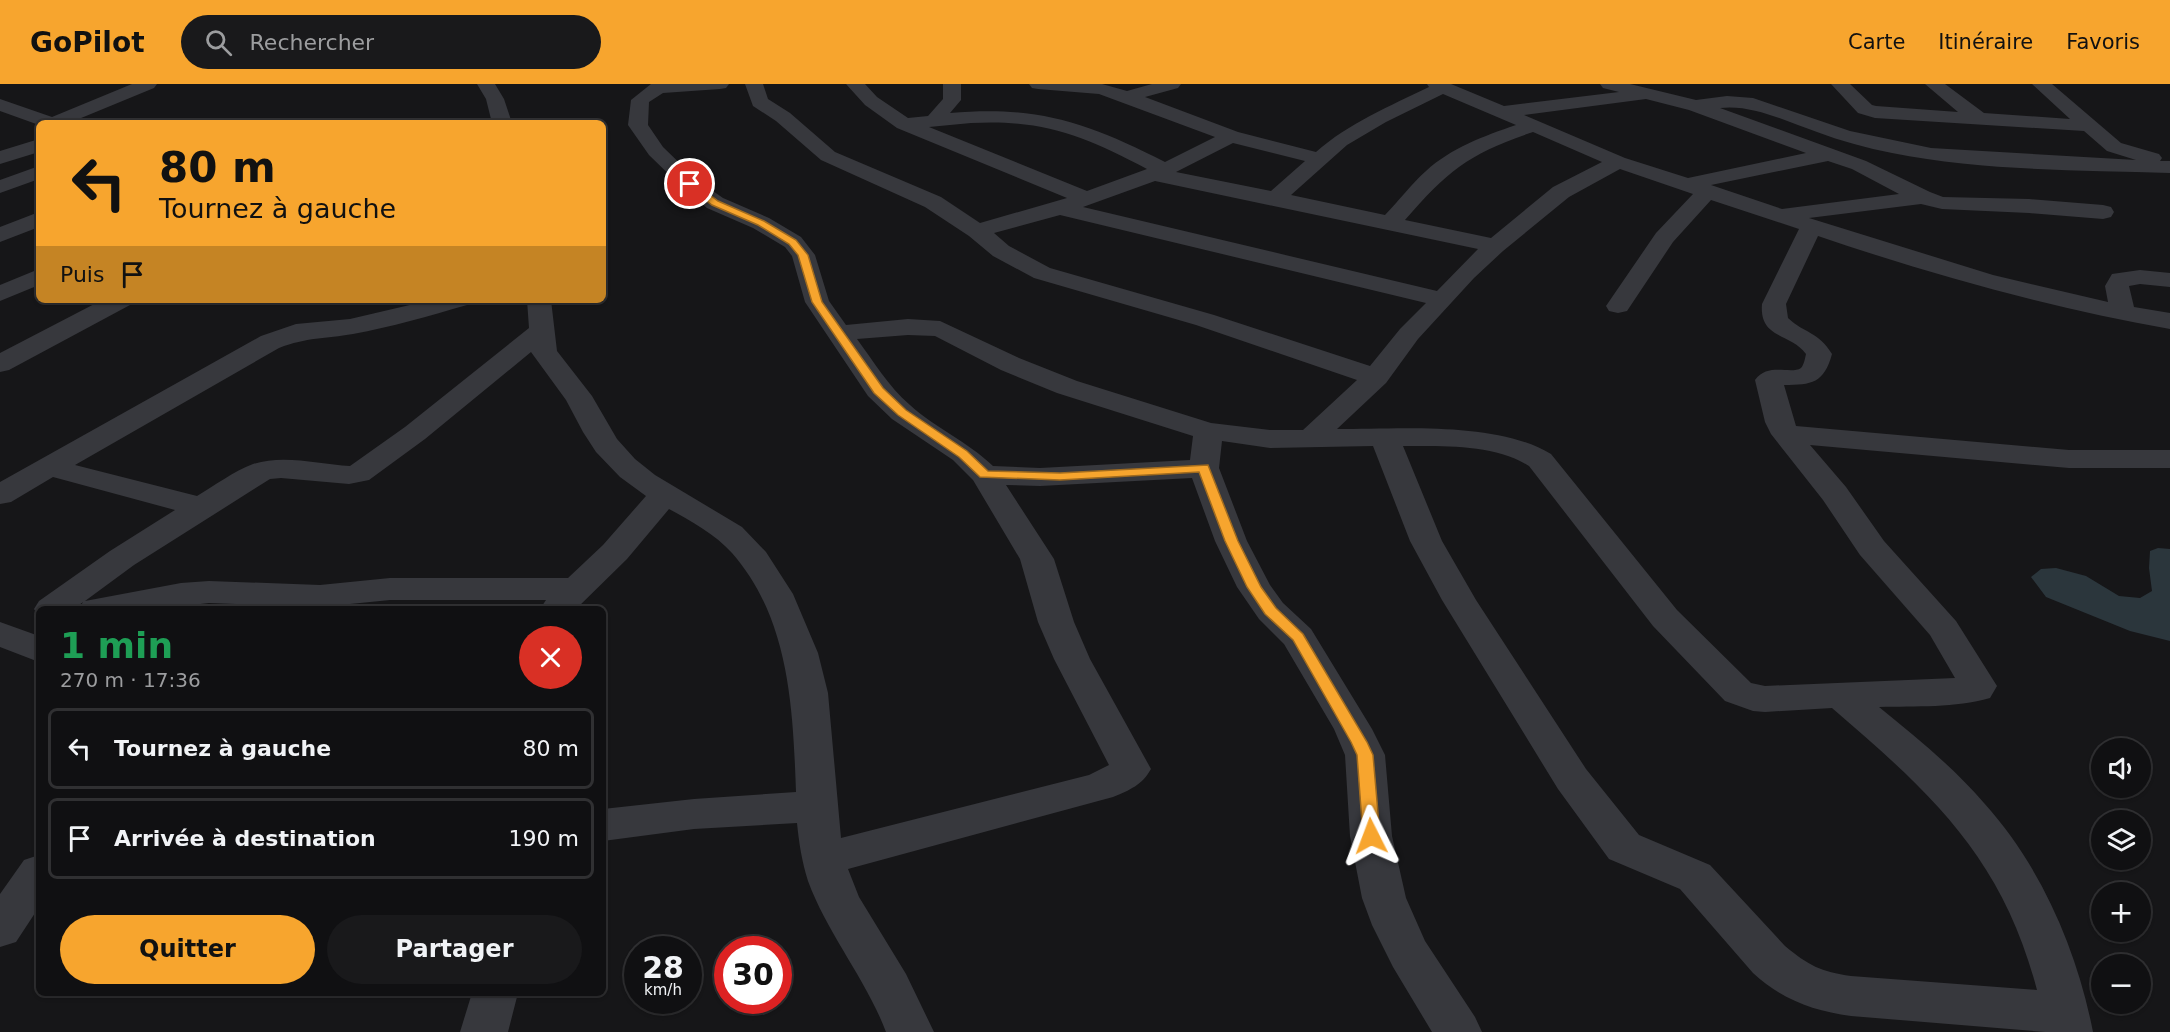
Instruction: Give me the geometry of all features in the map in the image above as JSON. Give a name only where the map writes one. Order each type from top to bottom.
[{"type":"street","points":[[59,120],[148,84]]},
{"type":"street","points":[[486,84],[495,99],[501,120]]},
{"type":"street","points":[[720,84],[659,86],[640,100],[637,118],[643,133],[656,151],[702,194],[715,203],[761,223],[793,242],[803,255],[817,302],[887,400],[963,454],[985,475],[1037,560],[1056,622],[1072,659],[1089,695],[1130,765],[1131,771],[1099,787],[824,859]]},
{"type":"street","points":[[754,84],[760,102],[783,117],[828,156],[933,202],[977,231],[1001,251],[1042,273],[1205,320],[1376,377]]},
{"type":"street","points":[[855,84],[871,101],[904,124],[1086,198]]},
{"type":"street","points":[[934,121],[952,100],[952,84]]},
{"type":"street","points":[[1038,84],[1098,86],[1231,136],[1320,159]]},
{"type":"street","points":[[1127,97],[1172,84]]},
{"type":"street","points":[[1609,84],[1643,94],[1703,104],[1753,104],[1844,135],[1914,151],[2057,163],[2170,167]]},
{"type":"street","points":[[1681,84],[1683,88],[1693,91],[1703,104],[1760,131],[1831,154],[1922,196],[1947,204],[2029,206],[2103,212]]},
{"type":"street","points":[[1840,84],[1871,111],[2091,126]]},
{"type":"street","points":[[1934,84],[1978,118]]},
{"type":"street","points":[[2041,84],[2119,150],[2170,161]]},
{"type":"street","points":[[1275,198],[1340,141],[1440,86],[1618,162],[1812,226],[1987,281],[2123,313],[2170,321]]},
{"type":"street","points":[[1503,112],[1643,94]]},
{"type":"street","points":[[0,105],[43,120]]},
{"type":"street","points":[[904,124],[1015,117],[1039,119],[1114,145],[1158,172],[1494,246]]},
{"type":"street","points":[[1391,222],[1436,172],[1454,159],[1502,136],[1533,126]]},
{"type":"street","points":[[20,131],[36,127]]},
{"type":"street","points":[[977,231],[1060,208],[1158,172],[1231,136]]},
{"type":"street","points":[[0,158],[36,146]]},
{"type":"street","points":[[1618,306],[1698,188],[1762,167],[1831,154]]},
{"type":"street","points":[[1310,439],[1376,377],[1409,334],[1494,246],[1561,192],[1618,162]]},
{"type":"street","points":[[0,187],[36,173]]},
{"type":"street","points":[[1778,215],[1922,196]]},
{"type":"street","points":[[1060,208],[1443,300]]},
{"type":"street","points":[[0,235],[36,220]]},
{"type":"street","points":[[985,475],[1060,476],[1270,439],[1384,436],[1476,441],[1509,446],[1533,454],[1665,618],[1738,692],[1753,698],[1765,699],[1936,693],[1977,689],[1978,686],[1944,629],[1872,548],[1835,494],[1785,434],[1779,422],[1769,380],[1809,376],[1817,364],[1819,354],[1811,342],[1778,325],[1772,312],[1812,226]]},
{"type":"street","points":[[0,294],[36,277]]},
{"type":"street","points":[[2123,313],[2116,286],[2121,279],[2140,277],[2170,280]]},
{"type":"street","points":[[0,364],[115,303]]},
{"type":"street","points":[[0,495],[270,342],[296,332],[350,327],[448,303]]},
{"type":"street","points":[[540,315],[542,346],[557,371],[579,397],[597,432],[622,463],[643,481],[698,512],[741,544],[753,558],[776,595],[797,640],[812,712],[817,806],[824,859],[831,883],[883,976],[910,1032]]},
{"type":"street","points":[[55,606],[122,558],[262,471],[281,469],[354,475],[415,433],[540,315]]},
{"type":"street","points":[[839,333],[908,327],[940,329],[1010,364],[1067,387],[1206,450]]},
{"type":"street","points":[[1785,434],[2069,459],[2170,459]]},
{"type":"street","points":[[1384,436],[1426,541],[1459,600],[1572,779],[1624,848],[1634,855],[1693,876],[1778,967],[1806,986],[1864,997],[2068,1022],[2050,956],[2031,908],[1982,831],[1951,792],[1906,750],[1840,695]]},
{"type":"street","points":[[1206,450],[1231,541],[1254,587],[1270,611],[1298,637],[1353,729],[1365,755],[1371,836],[1382,876],[1384,898],[1394,926],[1408,954],[1458,1032]]},
{"type":"street","points":[[48,467],[201,507]]},
{"type":"street","points":[[113,606],[181,594],[210,592],[309,596],[390,589],[565,599],[615,552],[664,494]]},
{"type":"street","points":[[16,640],[36,620]]},
{"type":"street","points":[[606,825],[694,814],[817,806]]},
{"type":"street","points":[[0,929],[36,876]]},
{"type":"street","points":[[484,1032],[494,996]]},
{"type":"shaded area","points":[[2158,548],[2170,549],[2170,641],[2130,631],[2046,597],[2031,577],[2041,569],[2056,568],[2086,576],[2119,596],[2140,598],[2152,591],[2149,568],[2150,551]]},
{"type":"route","points":[[690,184],[715,203],[779,232],[793,242],[803,255],[817,302],[878,390],[902,413],[963,454],[985,475],[1060,476],[1203,468],[1231,541],[1254,587],[1270,611],[1298,637],[1353,729],[1365,755],[1371,836]]}]
